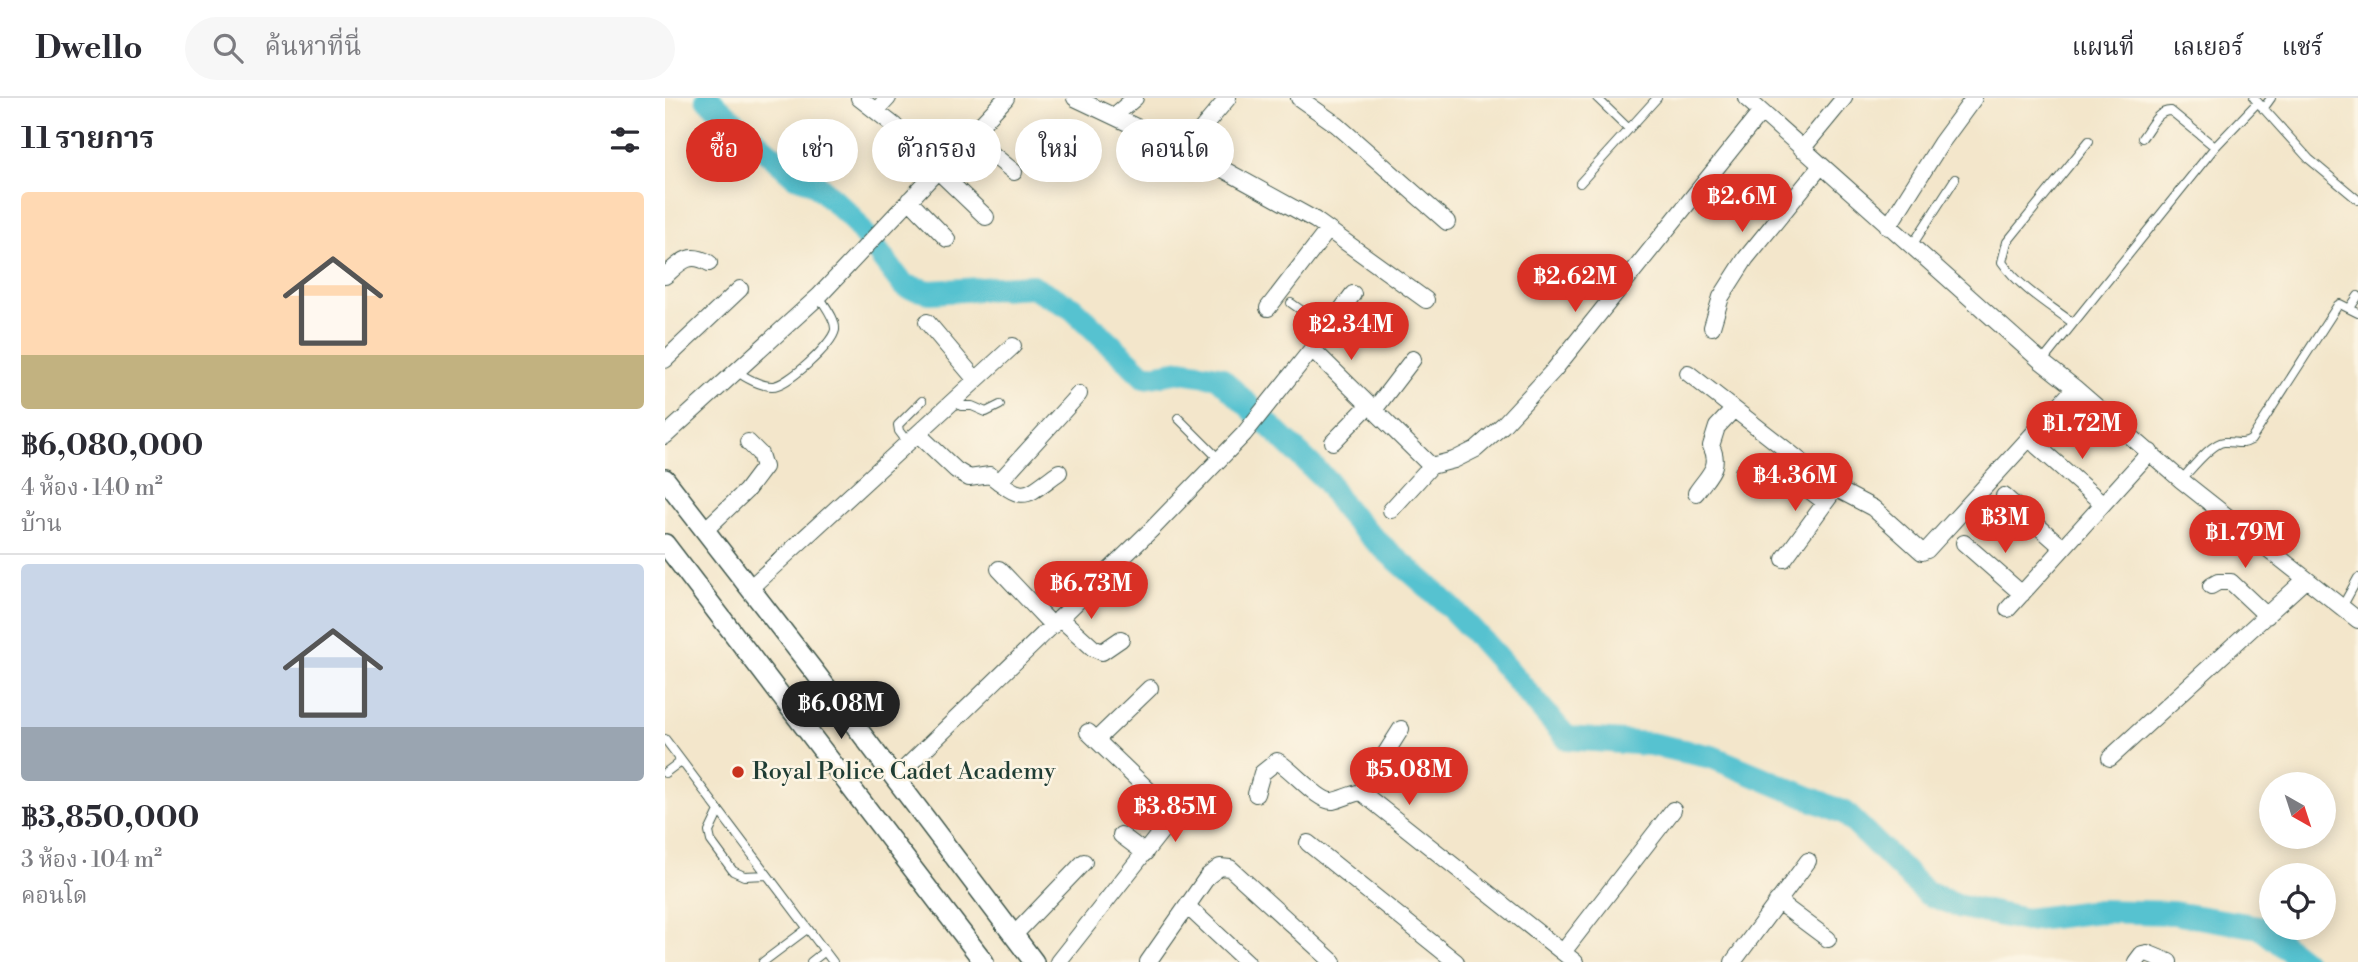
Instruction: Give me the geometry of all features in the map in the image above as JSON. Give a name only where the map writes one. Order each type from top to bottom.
[{"type":"street","points":[[859,98],[886,119]]},
{"type":"street","points":[[876,111],[888,98]]},
{"type":"street","points":[[986,119],[1006,98]]},
{"type":"street","points":[[1075,98],[1120,119]]},
{"type":"street","points":[[1114,116],[1135,98]]},
{"type":"street","points":[[1210,119],[1228,98]]},
{"type":"street","points":[[1299,98],[1337,125],[1447,222]]},
{"type":"street","points":[[1746,98],[1820,167],[2042,362],[2181,480],[2358,620]]},
{"type":"street","points":[[1802,149],[1844,98]]},
{"type":"street","points":[[1888,227],[1941,143],[1974,98]]},
{"type":"street","points":[[1391,510],[1431,466],[1476,450],[1503,425],[1554,370],[1761,112]]},
{"type":"street","points":[[1001,161],[1014,172]]},
{"type":"street","points":[[1712,327],[1721,296],[1746,258],[1820,167]]},
{"type":"street","points":[[1234,177],[1328,230],[1426,300]]},
{"type":"street","points":[[665,436],[819,296],[926,182]]},
{"type":"street","points":[[949,182],[986,218]]},
{"type":"street","points":[[909,200],[947,239]]},
{"type":"street","points":[[1268,308],[1328,230]]},
{"type":"street","points":[[665,276],[688,258],[699,257],[709,264]]},
{"type":"street","points":[[665,360],[740,289]]},
{"type":"street","points":[[895,778],[1152,529],[1244,434],[1353,294]]},
{"type":"street","points":[[927,322],[976,380]]},
{"type":"street","points":[[750,588],[1013,346]]},
{"type":"street","points":[[1312,349],[1431,466]]},
{"type":"street","points":[[1333,442],[1371,408],[1413,359]]},
{"type":"street","points":[[1688,373],[1835,488],[1873,508],[1919,551],[1924,552],[2075,388]]},
{"type":"street","points":[[999,482],[1079,394]]},
{"type":"street","points":[[1696,493],[1712,473],[1716,455],[1711,446],[1717,427],[1734,409]]},
{"type":"street","points":[[913,438],[968,478],[990,475],[1014,494],[1022,495],[1033,491],[1059,472]]},
{"type":"street","points":[[705,530],[746,491],[764,467],[760,454],[748,442]]},
{"type":"street","points":[[2037,446],[2102,503]]},
{"type":"street","points":[[2008,609],[2150,452]]},
{"type":"street","points":[[1742,472],[1757,481],[1785,472],[1825,502]]},
{"type":"street","points":[[665,479],[1034,962]]},
{"type":"street","points":[[1784,559],[1835,488]]},
{"type":"street","points":[[2004,496],[2063,548]]},
{"type":"street","points":[[1964,543],[2022,594]]},
{"type":"street","points":[[665,544],[985,962]]},
{"type":"street","points":[[999,569],[1056,622],[1093,649],[1102,652],[1121,639]]},
{"type":"street","points":[[2110,758],[2306,579]]},
{"type":"street","points":[[2211,586],[2218,582],[2231,582],[2267,616]]},
{"type":"street","points":[[1058,962],[1167,824],[1167,808],[1093,736],[1150,688]]},
{"type":"street","points":[[1257,794],[1262,773],[1277,761],[1286,765],[1324,799],[1333,801],[1361,792],[1402,729]]},
{"type":"street","points":[[1361,792],[1569,957],[1673,810]]},
{"type":"street","points":[[1121,835],[1145,853]]},
{"type":"street","points":[[1308,843],[1456,962]]},
{"type":"street","points":[[1733,962],[1808,860]]},
{"type":"street","points":[[1013,936],[1084,862]]},
{"type":"street","points":[[1170,962],[1153,956],[1208,876],[1220,867],[1230,868],[1333,962]]},
{"type":"street","points":[[1777,901],[1828,939]]},
{"type":"street","points":[[1187,906],[1247,962]]},
{"type":"street","points":[[2136,962],[2142,954],[2147,953],[2169,962]]},
{"type":"lane","points":[[1597,98],[1629,129]]},
{"type":"lane","points":[[1580,183],[1657,98]]},
{"type":"lane","points":[[2042,362],[2215,146],[2258,103],[2271,98]]},
{"type":"lane","points":[[2258,103],[2309,159],[2358,200]]},
{"type":"lane","points":[[2143,138],[2165,110],[2171,111],[2215,146]]},
{"type":"lane","points":[[2073,323],[2007,270],[2002,262],[2007,242],[2089,141]]},
{"type":"lane","points":[[1911,247],[1955,179]]},
{"type":"lane","points":[[737,371],[742,376],[773,386],[783,383],[803,368],[828,344],[835,331],[834,321],[819,296]]},
{"type":"lane","points":[[2181,480],[2215,445],[2225,442],[2245,444],[2251,440],[2335,308],[2340,304],[2354,310],[2358,296]]},
{"type":"lane","points":[[1291,303],[1328,328]]},
{"type":"lane","points":[[954,400],[961,407],[972,406],[986,412],[1000,405]]},
{"type":"lane","points":[[913,438],[899,431],[898,425],[922,401]]},
{"type":"lane","points":[[1178,418],[1219,459]]},
{"type":"lane","points":[[2341,607],[2358,578]]},
{"type":"lane","points":[[665,739],[833,962]]},
{"type":"lane","points":[[665,773],[681,761]]},
{"type":"lane","points":[[719,811],[709,832],[711,841],[733,871],[744,876],[767,875]]},
{"type":"lane","points":[[763,962],[807,929]]},
{"type":"lane","points":[[811,962],[825,951]]},
{"type":"waterway","points":[[707,98],[795,176],[814,182],[850,216],[904,286],[930,292],[1032,286],[1072,308],[1145,377],[1181,371],[1219,377],[1328,482],[1337,498],[1364,530],[1462,619],[1567,738],[1650,744],[1712,757],[1845,813],[1926,893],[1962,907],[2026,920],[2099,911],[2173,913],[2260,927],[2304,962]]},
{"type":"place","name":"Royal Police Cadet Academy","points":[[738,772]]}]
